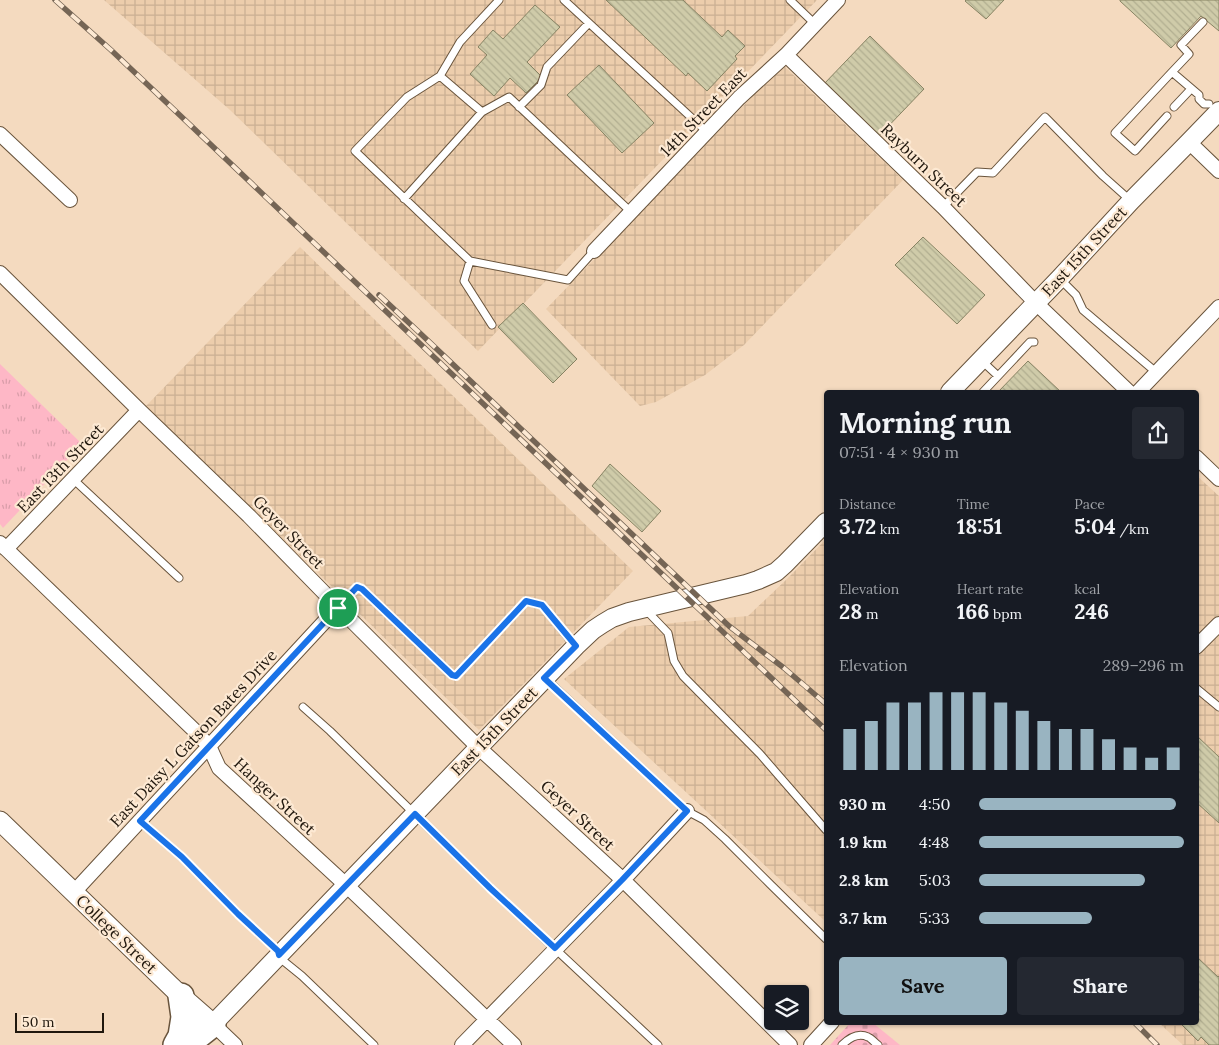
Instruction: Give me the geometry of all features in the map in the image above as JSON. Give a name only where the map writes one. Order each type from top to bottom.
[{"type":"highway","points":[[176,1045],[184,1017],[181,996]]},
{"type":"highway","points":[[186,1045],[213,1024]]},
{"type":"main road","name":"College Street","points":[[3,829],[74,892],[181,996],[213,1024]]},
{"type":"street","name":"14th Street East","points":[[594,251],[739,98],[786,55],[838,0]]},
{"type":"street","name":"Rayburn Street","points":[[786,55],[943,207],[1036,303],[1127,390]]},
{"type":"street","name":"East 15th Street","points":[[952,390],[1189,142],[1215,109]]},
{"type":"street","points":[[0,134],[70,200]]},
{"type":"street","points":[[1189,142],[1219,171]]},
{"type":"street","name":"Geyer Street","points":[[0,273],[249,516],[338,608],[478,746],[622,880],[790,1045]]},
{"type":"street","points":[[1140,390],[1219,307]]},
{"type":"street","name":"East 13th Street","points":[[3,546],[73,479],[139,410]]},
{"type":"street","points":[[1199,460],[1219,479]]},
{"type":"street","name":"East 15th Street","points":[[213,1024],[478,746],[593,630],[612,618],[629,612],[746,584],[776,572],[824,524]]},
{"type":"street","name":"Hanger Street","points":[[3,546],[209,746],[219,768],[346,885],[514,1045]]},
{"type":"street","name":"East Daisy L Gatson Bates Drive","points":[[74,892],[338,608]]},
{"type":"street","points":[[1199,644],[1219,624]]},
{"type":"street","points":[[462,1045],[687,811]]},
{"type":"street","name":"College Street","points":[[213,1024],[235,1045]]},
{"type":"street","points":[[811,1045],[829,1025]]},
{"type":"lane","points":[[499,0],[460,42],[440,76],[407,97],[354,152],[470,261],[568,280],[594,251]]},
{"type":"lane","points":[[564,0],[707,132]]},
{"type":"lane","points":[[790,0],[815,24]]},
{"type":"lane","points":[[1167,116],[1134,151],[1115,133],[1190,54],[1181,45],[1203,22]]},
{"type":"lane","points":[[519,107],[541,85],[547,67],[589,23]]},
{"type":"lane","points":[[1172,72],[1191,88],[1204,104],[1215,109]]},
{"type":"lane","points":[[440,76],[482,112]]},
{"type":"lane","points":[[1174,107],[1191,88]]},
{"type":"lane","points":[[404,199],[482,112],[508,97],[631,212]]},
{"type":"lane","points":[[943,207],[977,172],[993,173],[1045,117],[1103,176],[1131,201]]},
{"type":"lane","points":[[470,261],[464,281],[492,326]]},
{"type":"lane","points":[[1059,279],[1076,295],[1083,310],[1157,373]]},
{"type":"lane","points":[[985,390],[1030,342],[1034,342]]},
{"type":"lane","points":[[981,360],[998,376]]},
{"type":"lane","points":[[73,479],[179,578]]},
{"type":"lane","points":[[338,608],[357,587],[362,589],[452,675],[456,676],[526,601],[542,605],[576,646]]},
{"type":"lane","points":[[644,608],[668,633],[674,661],[683,676],[760,754],[824,828]]},
{"type":"lane","points":[[544,678],[687,811],[704,820],[725,839],[824,937]]},
{"type":"lane","points":[[1199,690],[1219,707]]},
{"type":"lane","points":[[303,706],[490,888],[658,1045]]},
{"type":"lane","points":[[140,821],[182,857],[238,914],[278,951],[280,959],[302,976],[374,1045]]},
{"type":"lane","points":[[842,1045],[848,1038],[861,1035],[868,1037],[878,1045]]},
{"type":"shaded area","points":[[104,0],[817,0],[478,351],[230,110]]},
{"type":"shaded area","points":[[783,65],[903,180],[744,345],[705,375],[656,402],[640,406],[546,309]]},
{"type":"shaded area","points":[[300,247],[633,571],[479,730],[146,406]]},
{"type":"shaded area","points":[[1199,478],[1219,496],[1219,1045],[1183,1045],[1161,1025],[1199,1025]]},
{"type":"shaded area","points":[[824,541],[824,920],[564,679],[629,627],[748,616]]},
{"type":"green space","points":[[0,364],[82,444],[3,528],[0,524]]},
{"type":"green space","points":[[848,1025],[875,1025],[900,1045],[830,1045]]},
{"type":"building","points":[[606,0],[683,0],[722,37],[728,30],[745,46],[735,56],[737,59],[707,91],[688,73],[686,76]]},
{"type":"building","points":[[966,0],[1004,0],[986,19]]},
{"type":"building","points":[[1120,0],[1219,0],[1219,31],[1201,16],[1171,48]]},
{"type":"building","points":[[535,5],[560,27],[527,62],[542,77],[526,93],[510,78],[494,96],[470,74],[487,55],[478,47],[493,30],[503,39]]},
{"type":"building","points":[[870,36],[924,89],[878,137],[823,85]]},
{"type":"building","points":[[599,65],[654,123],[622,153],[567,95]]},
{"type":"building","points":[[923,237],[985,295],[957,324],[895,265]]},
{"type":"building","points":[[523,303],[577,359],[553,383],[498,327]]},
{"type":"building","points":[[1028,361],[1059,390],[1000,390]]},
{"type":"building","points":[[610,464],[661,511],[642,532],[592,486]]},
{"type":"building","points":[[1199,738],[1219,757],[1219,823],[1199,805]]},
{"type":"building","points":[[1199,959],[1219,976],[1219,1045],[1209,1045],[1201,1037],[1198,1041],[1182,1025],[1199,1025]]},
{"type":"railway","points":[[55,0],[186,121],[824,728]]},
{"type":"railway","points":[[379,295],[729,626],[784,668],[824,702]]},
{"type":"railway","points":[[1137,1025],[1157,1045]]},
{"type":"route","points":[[357,587],[362,589],[452,675],[456,676],[526,601],[542,605],[576,646],[544,678],[687,811],[555,948],[490,888],[415,814],[279,955],[278,951],[238,914],[182,857],[140,821],[338,608],[357,587]]}]
